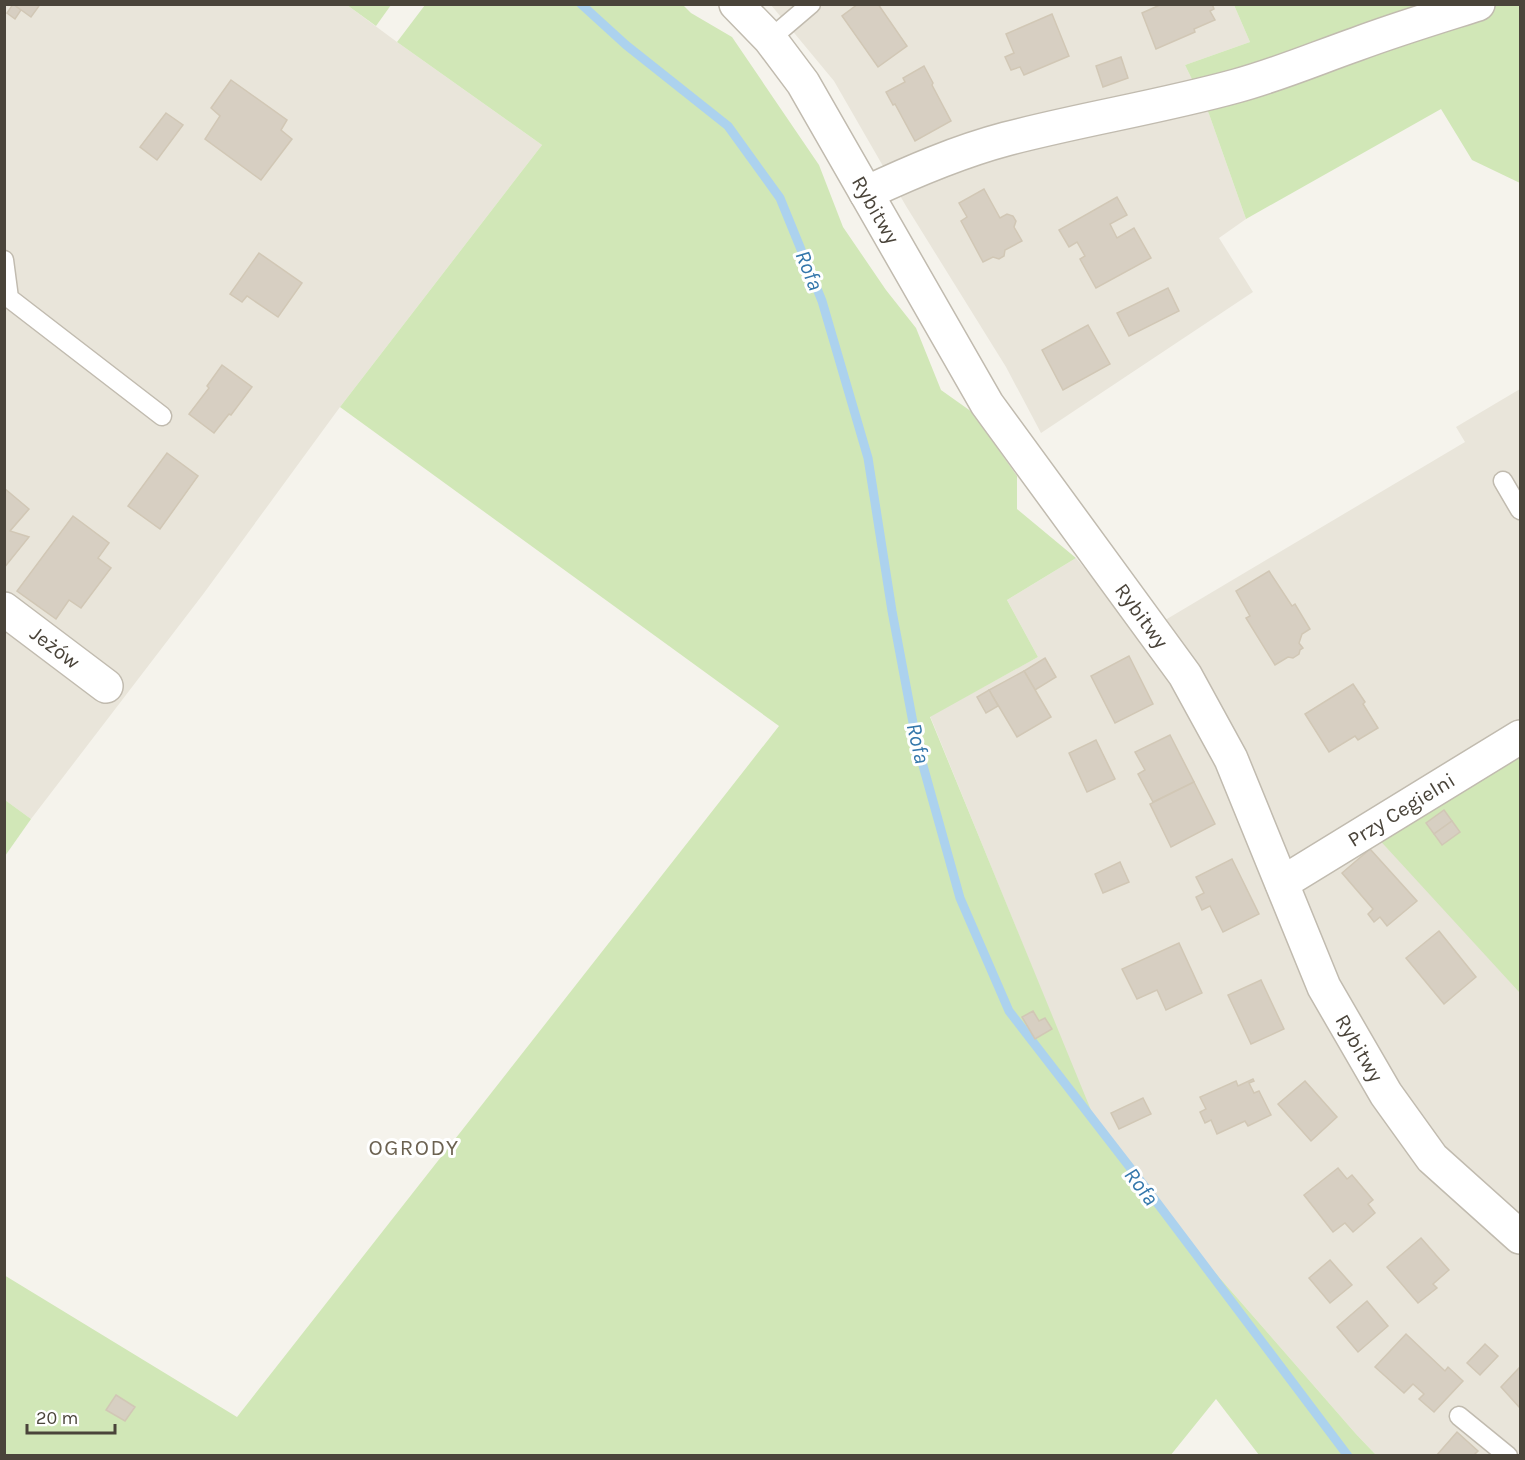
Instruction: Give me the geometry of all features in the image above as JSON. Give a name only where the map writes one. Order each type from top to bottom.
[{"type":"street","name":"Rybitwy","points":[[736,4],[770,39],[803,83],[987,404],[1185,675],[1231,759],[1324,987],[1386,1094],[1432,1158],[1521,1237]]},
{"type":"street","points":[[866,193],[915,170],[977,147],[1240,85],[1381,35],[1478,4]]},
{"type":"street","name":"Jeżów","points":[[4,609],[106,687]]},
{"type":"street","name":"Przy Cegielni","points":[[1282,883],[1521,737]]},
{"type":"lane","points":[[770,39],[811,4]]},
{"type":"lane","points":[[4,260],[9,298],[162,416]]},
{"type":"lane","points":[[1503,481],[1521,510]]},
{"type":"lane","points":[[1459,1416],[1508,1455]]},
{"type":"shaded area","points":[[5,5],[347,5],[542,145],[340,407],[204,593],[31,819],[5,800]]},
{"type":"shaded area","points":[[771,5],[1234,5],[1250,42],[1185,65],[1209,114],[1246,219],[1219,238],[1253,292],[1041,433],[1006,367],[906,206],[834,81]]},
{"type":"shaded area","points":[[1520,389],[1520,1455],[1376,1455],[1177,1229],[1094,1120],[930,716],[1038,657],[1007,600],[1076,558],[1140,635],[1465,442],[1456,427]]},
{"type":"green space","points":[[347,5],[391,5],[376,26]]},
{"type":"green space","points":[[425,5],[683,5],[691,13],[732,37],[819,165],[843,227],[886,290],[916,328],[941,390],[972,412],[1017,476],[1017,509],[1076,558],[1007,600],[1038,657],[930,717],[1095,1120],[1177,1229],[1376,1455],[1259,1455],[1216,1399],[1170,1456],[5,1455],[4,1275],[237,1417],[779,726],[340,407],[542,145],[397,42]]},
{"type":"green space","points":[[1234,5],[1520,5],[1520,183],[1472,160],[1441,109],[1246,219],[1209,114],[1185,65],[1250,42]]},
{"type":"green space","points":[[1520,748],[1520,993],[1375,835]]},
{"type":"green space","points":[[5,800],[31,819],[5,856]]},
{"type":"building","points":[[13,4],[21,10],[15,19],[7,13]]},
{"type":"building","points":[[13,4],[38,4],[39,6],[31,17]]},
{"type":"building","points":[[858,4],[878,4],[907,46],[878,67],[842,16]]},
{"type":"building","points":[[1162,4],[1212,4],[1214,9],[1210,11],[1215,20],[1194,29],[1195,32],[1156,49],[1142,13]]},
{"type":"building","points":[[1052,14],[1069,56],[1024,75],[1020,67],[1011,70],[1005,57],[1014,53],[1006,34]]},
{"type":"building","points":[[1121,57],[1128,78],[1103,87],[1096,66]]},
{"type":"building","points":[[924,66],[951,121],[915,141],[886,92],[905,82],[903,78]]},
{"type":"building","points":[[231,80],[287,120],[281,130],[292,139],[261,180],[205,139],[220,116],[211,108]]},
{"type":"building","points":[[166,113],[183,125],[157,160],[140,147]]},
{"type":"building","points":[[984,189],[1000,218],[1007,214],[1013,216],[1016,221],[1014,227],[1022,241],[1005,250],[1004,256],[999,259],[993,257],[983,262],[961,221],[967,217],[959,203]]},
{"type":"building","points":[[1117,197],[1127,215],[1110,224],[1117,238],[1134,228],[1151,258],[1096,288],[1080,259],[1085,256],[1077,242],[1069,247],[1059,230]]},
{"type":"building","points":[[259,253],[302,283],[278,317],[247,296],[242,302],[230,294]]},
{"type":"building","points":[[1168,288],[1179,311],[1129,336],[1117,313]]},
{"type":"building","points":[[1088,325],[1110,364],[1063,390],[1042,350]]},
{"type":"building","points":[[222,365],[252,387],[214,433],[189,414],[209,388],[207,386]]},
{"type":"building","points":[[167,453],[198,476],[160,529],[128,506]]},
{"type":"building","points":[[4,488],[29,509],[10,531],[29,537],[4,568]]},
{"type":"building","points":[[73,516],[109,543],[98,558],[111,568],[81,608],[69,600],[56,619],[17,591]]},
{"type":"building","points":[[1269,571],[1292,606],[1295,604],[1310,629],[1302,634],[1299,643],[1303,648],[1299,654],[1293,658],[1288,657],[1275,665],[1246,618],[1250,616],[1236,591]]},
{"type":"building","points":[[1129,656],[1153,704],[1115,723],[1091,676]]},
{"type":"building","points":[[1045,658],[1056,677],[1035,690],[1024,671]]},
{"type":"building","points":[[1024,671],[1051,717],[1017,737],[989,690]]},
{"type":"building","points":[[1353,684],[1378,728],[1358,740],[1355,736],[1329,752],[1305,714]]},
{"type":"building","points":[[989,690],[998,706],[986,713],[977,697]]},
{"type":"building","points":[[1170,735],[1194,782],[1153,802],[1138,774],[1145,770],[1135,752]]},
{"type":"building","points":[[1096,740],[1115,779],[1087,792],[1069,753]]},
{"type":"building","points":[[1194,782],[1215,824],[1171,847],[1150,804]]},
{"type":"building","points":[[1444,810],[1452,821],[1434,834],[1426,823]]},
{"type":"building","points":[[1452,821],[1460,832],[1442,845],[1434,834]]},
{"type":"building","points":[[1370,849],[1417,901],[1387,926],[1380,917],[1374,922],[1368,914],[1373,909],[1342,873]]},
{"type":"building","points":[[1232,859],[1259,914],[1223,932],[1210,906],[1202,910],[1196,897],[1204,893],[1196,877]]},
{"type":"building","points":[[1120,862],[1129,882],[1103,893],[1095,874]]},
{"type":"building","points":[[1439,931],[1476,977],[1444,1004],[1406,958]]},
{"type":"building","points":[[1179,943],[1202,993],[1166,1010],[1157,990],[1137,999],[1122,969]]},
{"type":"building","points":[[1261,980],[1284,1029],[1251,1044],[1228,995]]},
{"type":"building","points":[[1033,1011],[1039,1021],[1045,1018],[1052,1029],[1035,1039],[1022,1017]]},
{"type":"building","points":[[1253,1079],[1254,1081],[1249,1083],[1254,1093],[1259,1091],[1271,1115],[1248,1126],[1245,1121],[1217,1134],[1211,1120],[1205,1123],[1200,1112],[1206,1109],[1200,1097],[1236,1081],[1238,1086]]},
{"type":"building","points":[[1305,1081],[1337,1117],[1311,1141],[1278,1104]]},
{"type":"building","points":[[1143,1098],[1151,1114],[1119,1129],[1111,1113]]},
{"type":"building","points":[[1338,1168],[1347,1179],[1352,1175],[1373,1200],[1368,1204],[1375,1213],[1353,1232],[1345,1223],[1333,1232],[1304,1195]]},
{"type":"building","points":[[1421,1238],[1449,1270],[1433,1284],[1437,1288],[1418,1303],[1387,1267]]},
{"type":"building","points":[[1330,1260],[1352,1285],[1330,1303],[1309,1278]]},
{"type":"building","points":[[1367,1301],[1388,1326],[1358,1352],[1337,1327]]},
{"type":"building","points":[[1406,1334],[1445,1371],[1448,1367],[1463,1381],[1434,1412],[1419,1399],[1424,1394],[1413,1384],[1404,1393],[1375,1367]]},
{"type":"building","points":[[1485,1344],[1498,1356],[1480,1375],[1467,1363]]},
{"type":"building","points":[[1520,1367],[1520,1408],[1501,1387]]},
{"type":"building","points":[[116,1395],[135,1407],[125,1421],[106,1410]]},
{"type":"building","points":[[1457,1432],[1478,1451],[1476,1456],[1436,1456]]},
{"type":"waterway","name":"Rofa","points":[[581,4],[626,45],[728,126],[780,198],[822,301],[868,458],[892,611],[917,744],[960,898],[1009,1011],[1348,1456]]},
{"type":"district","name":"OGRODY","points":[[414,1147]]}]
